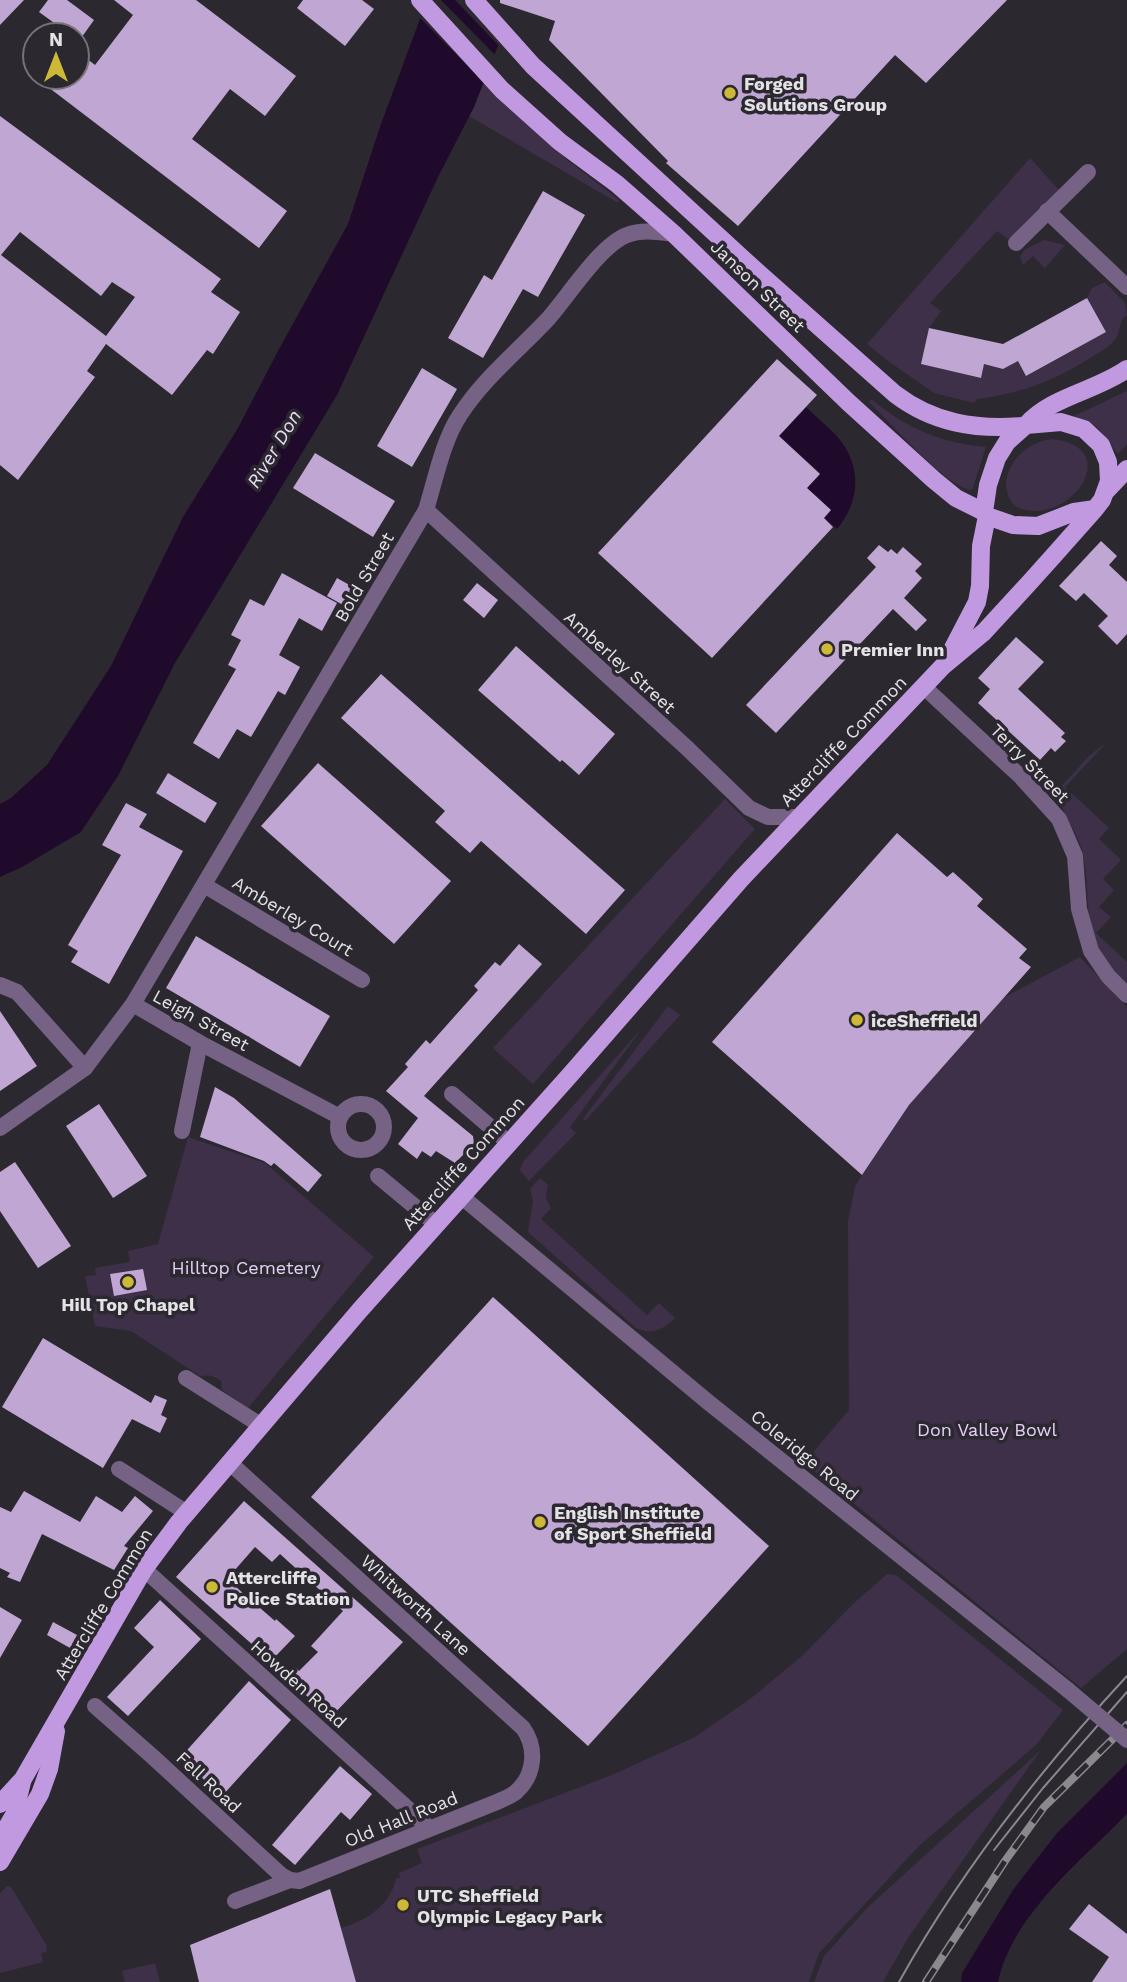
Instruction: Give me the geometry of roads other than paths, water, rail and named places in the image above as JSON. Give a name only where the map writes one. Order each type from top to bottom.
[{"type":"main road","name":"Janson Street","points":[[420,0],[502,90],[560,142],[617,184],[674,234],[848,402],[934,480],[956,498],[986,514]]},
{"type":"main road","name":"Janson Street","points":[[474,0],[533,66],[754,269],[911,407],[928,415],[966,425],[995,428],[1024,426]]},
{"type":"main road","points":[[1125,369],[1104,384],[1048,407],[1007,442],[997,458],[985,496],[986,514],[1013,525],[1038,526],[1074,512],[1095,509],[1107,490],[1127,469]]},
{"type":"main road","points":[[1024,426],[1061,422],[1084,429],[1106,453],[1110,470],[1107,490]]},
{"type":"main road","name":"Attercliffe Common","points":[[0,1804],[23,1779],[144,1569],[187,1513],[360,1310],[741,879],[943,666],[984,632],[1095,509]]},
{"type":"main road","name":"Attercliffe Common","points":[[943,666],[977,602],[986,514]]},
{"type":"main road","name":"Attercliffe Common","points":[[0,1862],[40,1794],[50,1769],[58,1720]]},
{"type":"main road","name":"Attercliffe Common","points":[[0,1839],[14,1815],[23,1779]]},
{"type":"street","points":[[1016,243],[1088,172]]},
{"type":"street","points":[[1047,211],[1127,287]]},
{"type":"street","name":"Bold Street","points":[[133,1004],[426,510],[460,415],[486,381],[547,319],[606,248],[626,235],[651,231],[674,234]]},
{"type":"street","name":"Amberley Street","points":[[426,510],[749,808],[768,817],[798,817]]},
{"type":"street","name":"Terry Street","points":[[924,687],[1021,777],[1059,819],[1073,848],[1079,909],[1091,951],[1108,976],[1127,995]]},
{"type":"street","name":"Amberley Court","points":[[204,885],[362,980]]},
{"type":"street","points":[[0,985],[17,992],[85,1068]]},
{"type":"street","name":"Leigh Street","points":[[0,1128],[85,1068],[133,1004],[200,1043],[340,1117]]},
{"type":"street","points":[[182,1131],[200,1043]]},
{"type":"street","points":[[452,1094],[509,1143]]},
{"type":"street","points":[[378,1176],[437,1225]]},
{"type":"street","name":"Coleridge Road","points":[[462,1197],[729,1419],[1127,1740]]},
{"type":"street","points":[[186,1378],[262,1426]]},
{"type":"street","name":"Whitworth Lane","points":[[230,1463],[523,1728],[529,1737],[532,1764],[516,1792]]},
{"type":"street","points":[[119,1469],[187,1513]]},
{"type":"street","name":"Howden Road","points":[[144,1569],[429,1828]]},
{"type":"street","name":"Fell Road","points":[[95,1706],[281,1875],[294,1881]]},
{"type":"street","name":"Old Hall Road","points":[[236,1901],[294,1881],[516,1792]]},
{"type":"water","name":"River Don","points":[[427,0],[516,0],[474,107],[438,177],[337,395],[175,663],[118,776],[81,832],[0,877],[0,804],[11,798],[47,765],[111,666],[183,517],[238,428],[348,224],[381,124]]},
{"type":"water","points":[[806,407],[841,441],[854,468],[853,500],[837,529],[824,518],[831,510],[807,488],[820,473],[779,436]]},
{"type":"water","points":[[1127,1763],[1127,1814],[1050,1890],[1033,1912],[1006,1957],[998,1982],[961,1982],[962,1973],[1013,1890],[1057,1833]]},
{"type":"tram line","points":[[899,1982],[949,1900],[1004,1822],[1033,1784],[1127,1676]]},
{"type":"tram line","points":[[994,1850],[1043,1788],[1127,1692]]},
{"type":"railway","points":[[926,1982],[1005,1861],[1044,1807],[1127,1725]]},
{"type":"place","name":"Forged Solutions Group","points":[[730,93]]},
{"type":"place","name":"Premier Inn","points":[[827,649]]},
{"type":"place","name":"iceSheffield","points":[[857,1020]]},
{"type":"place","name":"Hill Top Chapel","points":[[128,1282]]},
{"type":"place","name":"English Institute of Sport Sheffield","points":[[540,1522]]},
{"type":"place","name":"Attercliffe Police Station","points":[[212,1587]]},
{"type":"place","name":"UTC Sheffield Olympic Legacy Park","points":[[403,1905]]},
{"type":"park label","name":"Hilltop Cemetery","points":[[246,1267]]},
{"type":"park label","name":"Don Valley Bowl","points":[[987,1429]]}]
